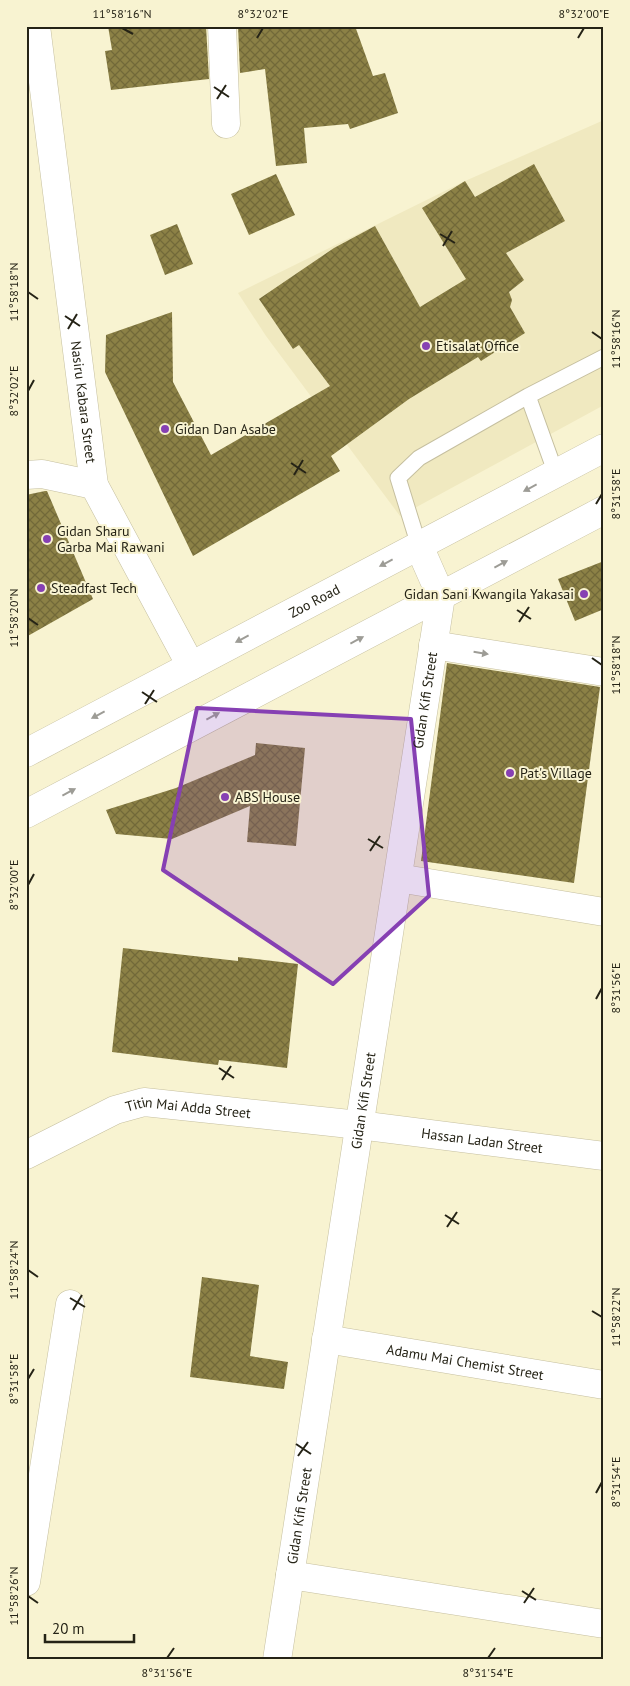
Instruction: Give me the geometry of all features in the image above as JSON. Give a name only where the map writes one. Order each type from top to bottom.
[{"type":"street","name":"Nasiru Kabara Street","points":[[36,26],[94,485],[191,666]]},
{"type":"street","points":[[222,26],[226,124]]},
{"type":"street","name":"Zoo Road","points":[[26,753],[604,448]]},
{"type":"street","points":[[26,475],[42,474],[94,485]]},
{"type":"street","points":[[26,814],[604,510]]},
{"type":"street","points":[[419,546],[441,596]]},
{"type":"street","name":"Gidan Kifi Street","points":[[277,1660],[441,596]]},
{"type":"street","points":[[433,645],[604,672]]},
{"type":"street","points":[[398,878],[604,912]]},
{"type":"street","name":"Titin Mai Adda Street","points":[[26,1155],[115,1110],[144,1102],[360,1125]]},
{"type":"street","name":"Hassan Ladan Street","points":[[360,1125],[604,1156]]},
{"type":"street","points":[[26,1582],[70,1304]]},
{"type":"street","name":"Adamu Mai Chemist Street","points":[[326,1340],[604,1385]]},
{"type":"street","points":[[290,1575],[604,1624]]},
{"type":"lane","points":[[419,546],[398,478],[419,458],[528,396],[604,357]]},
{"type":"lane","points":[[528,396],[556,474]]},
{"type":"highlighted area","points":[[197,708],[411,719],[429,896],[333,984],[163,870]]},
{"type":"shaded area","points":[[604,120],[604,405],[400,516],[266,336],[238,293],[465,181]]},
{"type":"building","points":[[108,26],[206,26],[209,79],[111,90],[105,51],[112,50]]},
{"type":"building","points":[[238,26],[355,26],[373,76],[385,73],[398,113],[350,129],[348,124],[304,128],[307,163],[276,166],[265,69],[240,73]]},
{"type":"building","points":[[534,164],[565,221],[506,253],[524,280],[509,292],[512,300],[510,307],[525,333],[481,361],[478,357],[409,399],[331,456],[340,471],[193,556],[105,372],[106,335],[172,312],[173,382],[211,455],[330,386],[299,345],[293,349],[259,299],[334,248],[375,226],[420,307],[466,279],[422,208],[465,181],[475,197]]},
{"type":"building","points":[[276,174],[295,215],[249,235],[231,194]]},
{"type":"building","points":[[177,224],[193,264],[165,275],[150,235]]},
{"type":"building","name":"Gidan Sharu Garba Mai Rawani","points":[[47,491],[93,599],[26,637],[26,495]]},
{"type":"building","name":"Gidan Sani Kwangila Yakasai","points":[[604,561],[604,609],[575,621],[558,579]]},
{"type":"building","name":"Pat's Village","points":[[447,663],[600,687],[574,883],[421,861]]},
{"type":"building","name":"ABS House","points":[[256,743],[305,748],[296,846],[247,842],[250,806],[172,839],[116,834],[106,810],[176,788],[255,755]]},
{"type":"building","points":[[123,948],[238,961],[238,957],[298,964],[287,1068],[219,1060],[218,1065],[112,1052]]},
{"type":"building","points":[[202,1277],[259,1285],[250,1356],[288,1362],[284,1389],[190,1377]]},
{"type":"place","name":"Etisalat Office","points":[[426,346]]},
{"type":"place","name":"Gidan Dan Asabe","points":[[165,429]]},
{"type":"place","name":"Gidan Sharu Garba Mai Rawani","points":[[47,539]]},
{"type":"place","name":"Steadfast Tech","points":[[41,588]]},
{"type":"place","name":"Gidan Sani Kwangila Yakasai","points":[[584,594]]},
{"type":"place","name":"Pat's Village","points":[[510,773]]},
{"type":"place","name":"ABS House","points":[[225,797]]}]
